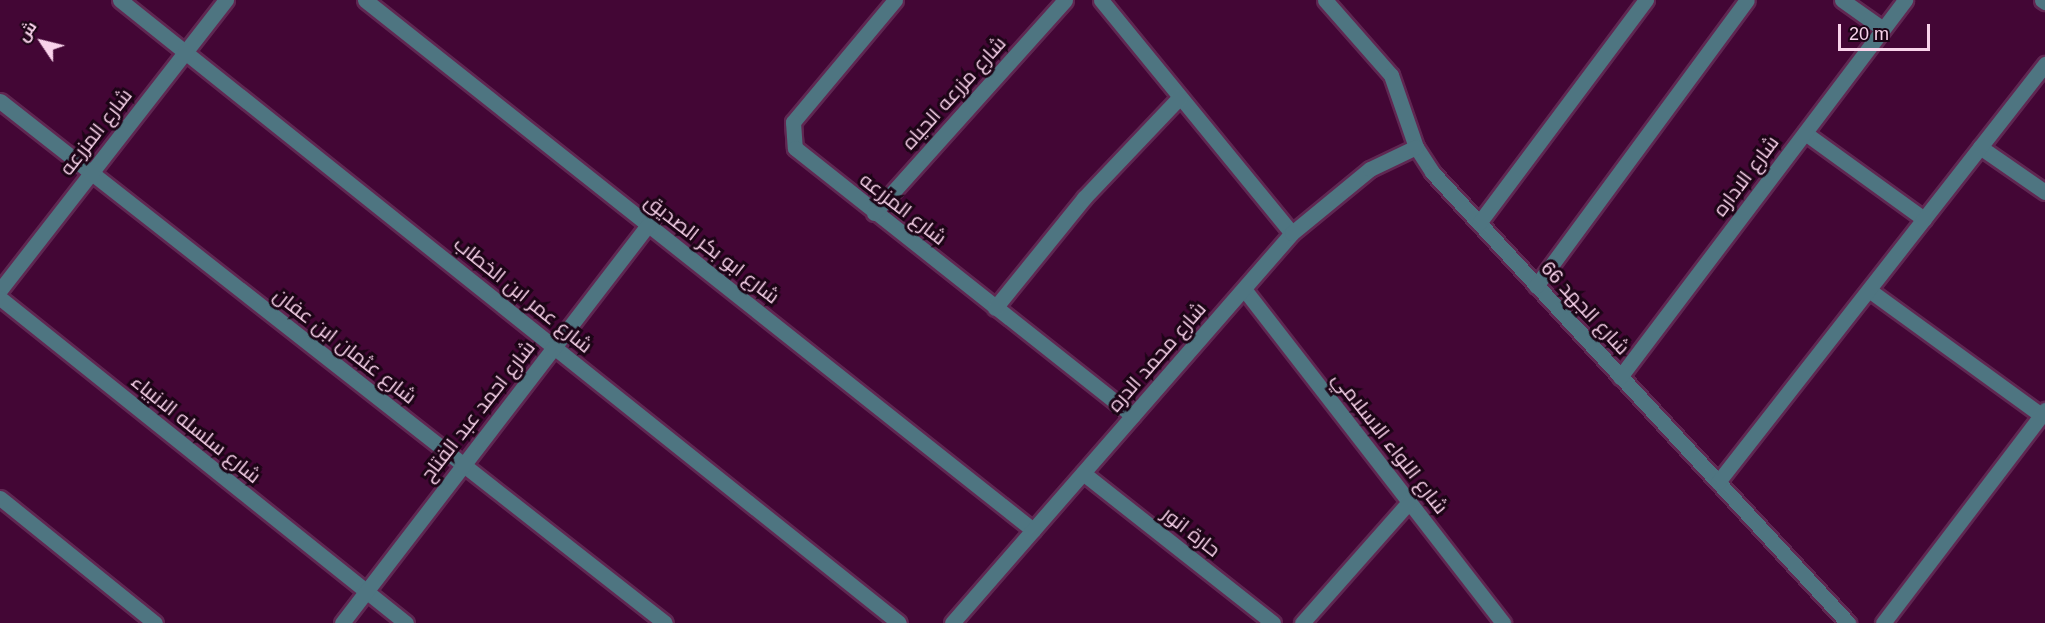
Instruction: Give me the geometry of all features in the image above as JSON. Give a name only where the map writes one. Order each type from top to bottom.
[{"type":"street","name":"شارع عمر ابن الخطاب","points":[[120,0],[899,623]]},
{"type":"street","name":"شارع المزرعه","points":[[0,290],[226,0]]},
{"type":"street","name":"شارع ابو بكر الصديق","points":[[364,0],[1033,531]]},
{"type":"street","name":"شارع المزرعه","points":[[895,0],[801,111],[791,135],[803,157],[1133,416]]},
{"type":"street","name":"شارع مزرعه الحياه","points":[[874,213],[1065,0]]},
{"type":"street","points":[[1101,0],[1292,233]]},
{"type":"street","name":"شارع الجهد 66","points":[[1325,0],[1391,75],[1416,147],[1479,224],[1848,623]]},
{"type":"street","points":[[1479,224],[1646,0]]},
{"type":"street","points":[[1536,286],[1747,0]]},
{"type":"street","points":[[1842,0],[1883,29]]},
{"type":"street","name":"شارع الاداره","points":[[1620,377],[1905,0]]},
{"type":"street","points":[[1718,482],[2045,64]]},
{"type":"street","points":[[995,308],[1084,198],[1180,97]]},
{"type":"street","name":"شارع عثمان ابن عفان","points":[[0,101],[90,174],[665,623]]},
{"type":"street","points":[[1805,133],[1924,219]]},
{"type":"street","name":"شارع محمد الدره","points":[[952,623],[1292,233],[1337,192],[1416,147]]},
{"type":"street","points":[[1980,147],[2045,192]]},
{"type":"street","name":"شارع احمد عبد الفتاح","points":[[342,623],[648,225]]},
{"type":"street","name":"شارع اللواء الاسلامي","points":[[1244,289],[1503,623]]},
{"type":"street","points":[[1869,290],[2043,412],[1883,623]]},
{"type":"street","name":"شارع سلسله الانبياء","points":[[0,298],[406,623]]},
{"type":"street","name":"حارة انور","points":[[1083,473],[1273,623]]},
{"type":"street","points":[[0,498],[155,623]]},
{"type":"street","points":[[1302,623],[1409,501]]}]
